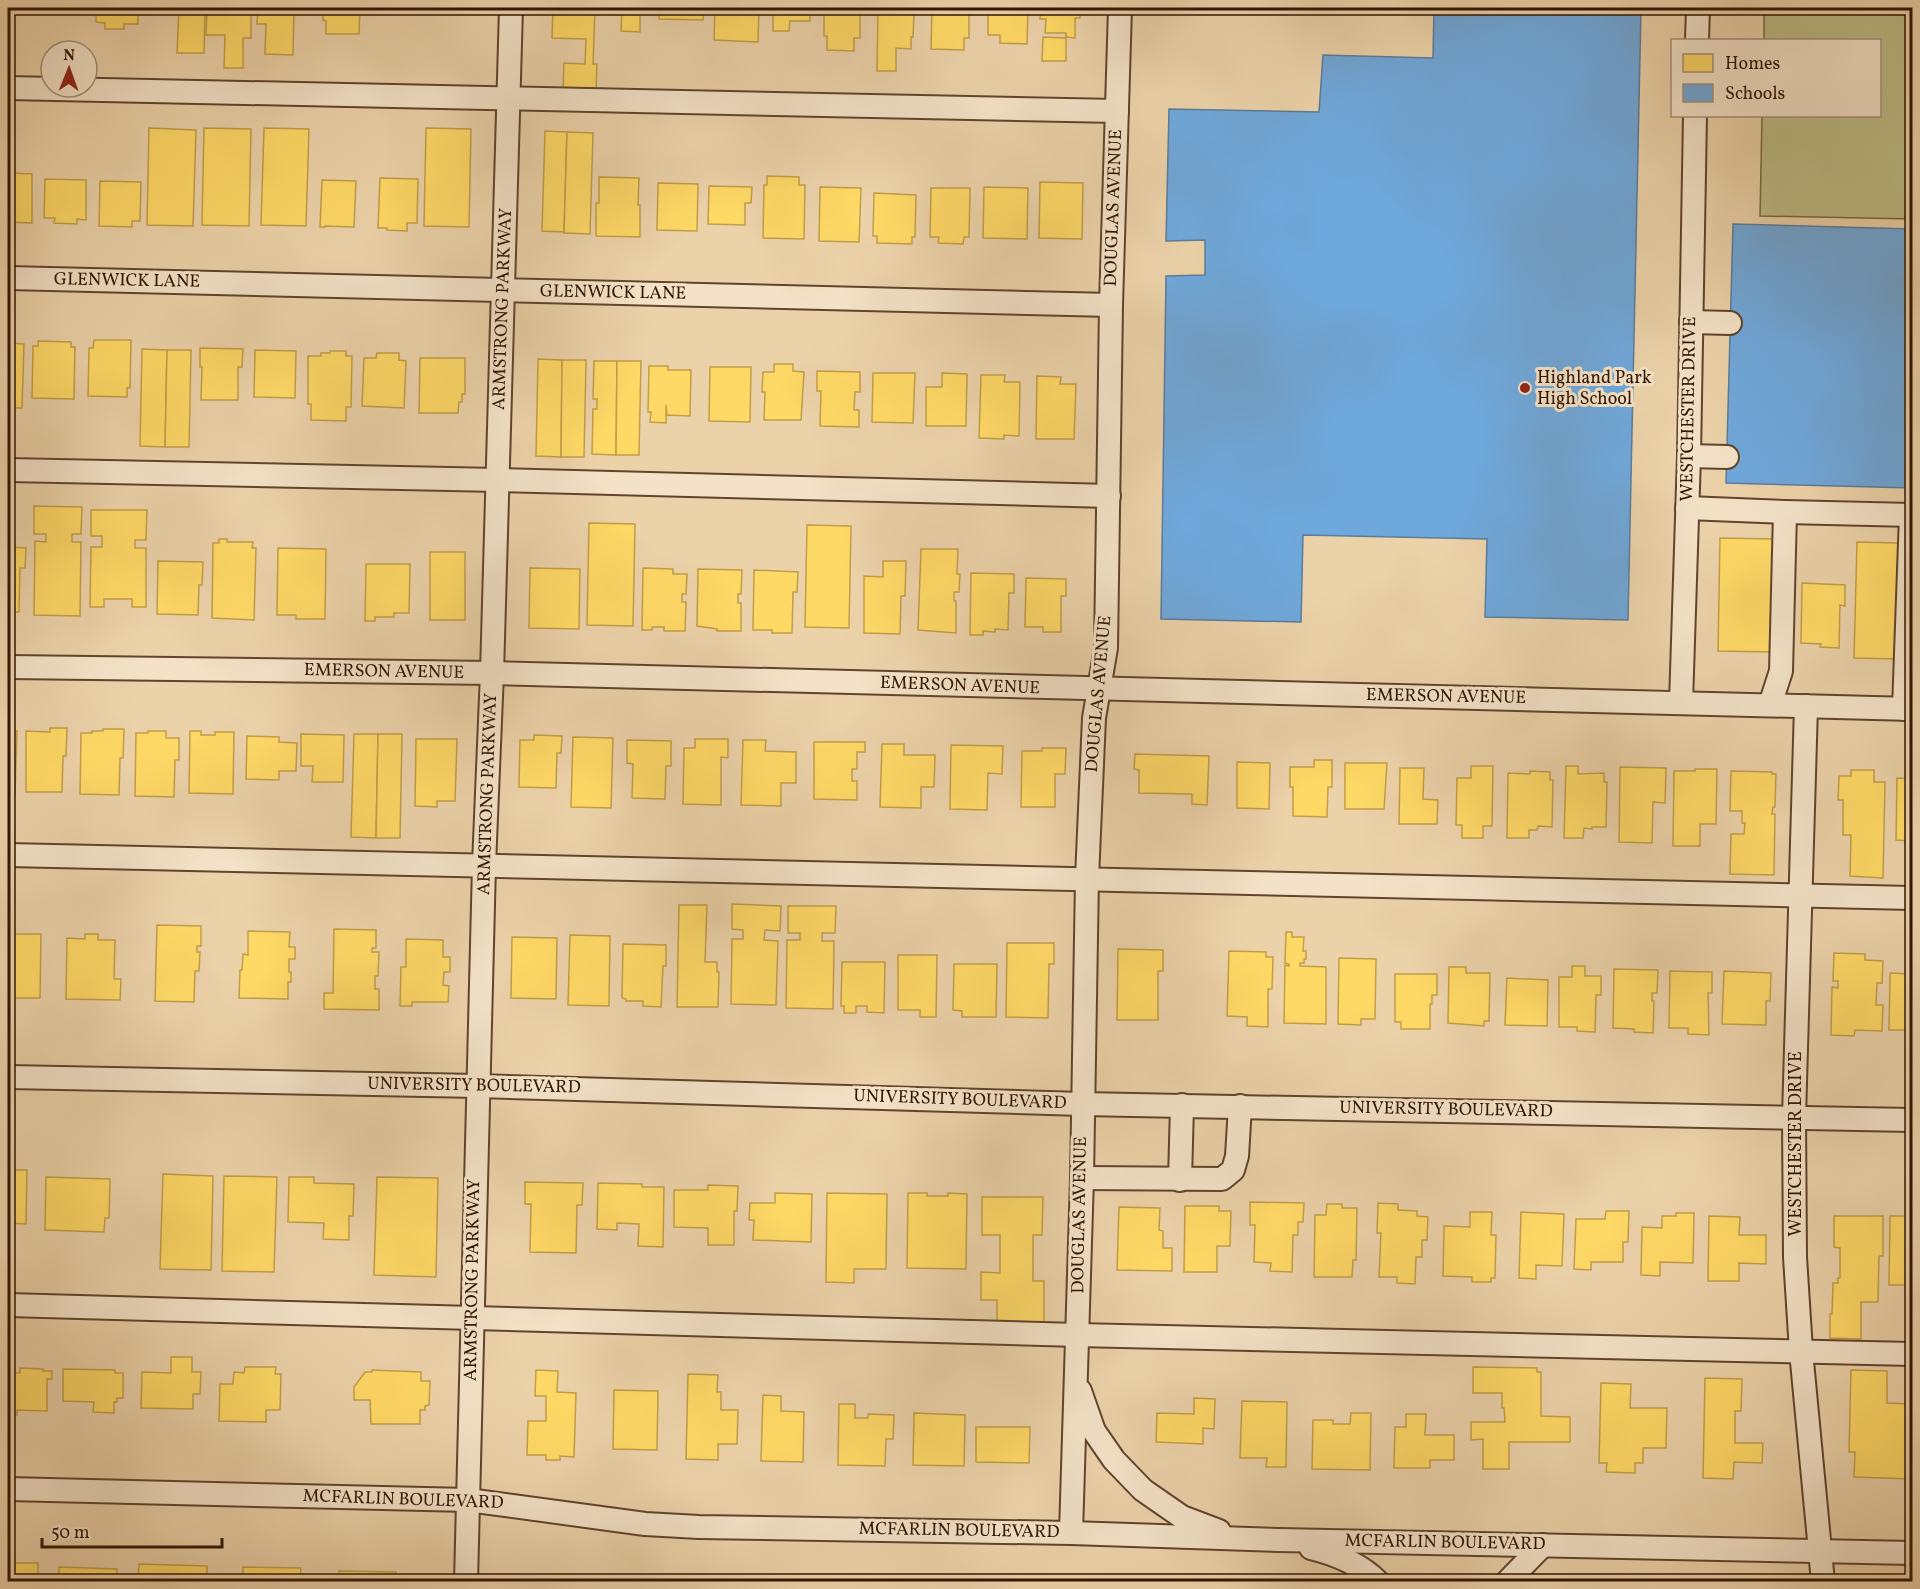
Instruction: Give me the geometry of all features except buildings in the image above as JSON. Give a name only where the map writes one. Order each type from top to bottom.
[{"type":"street","name":"ARMSTRONG PARKWAY","points":[[466,1581],[484,865],[492,673],[511,8]]},
{"type":"street","name":"DOUGLAS AVENUE","points":[[1071,1533],[1082,1178],[1086,879],[1094,718],[1106,648],[1111,305],[1120,8]]},
{"type":"street","points":[[1697,39],[1698,8]]},
{"type":"street","points":[[8,88],[1117,111]]},
{"type":"street","name":"WESTCHESTER DRIVE","points":[[1681,703],[1689,456],[1695,117]]},
{"type":"street","name":"GLENWICK LANE","points":[[8,278],[1111,305]]},
{"type":"street","points":[[1691,322],[1730,323]]},
{"type":"street","points":[[1689,456],[1727,457]]},
{"type":"street","points":[[8,470],[1109,496]]},
{"type":"street","points":[[1687,508],[1912,515],[1908,709]]},
{"type":"street","points":[[1770,705],[1781,670],[1785,512]]},
{"type":"street","name":"EMERSON AVENUE","points":[[8,667],[492,673],[1908,709]]},
{"type":"street","name":"WESTCHESTER DRIVE","points":[[1806,706],[1794,1117],[1795,1257],[1801,1351],[1823,1581]]},
{"type":"street","points":[[8,855],[1912,898]]},
{"type":"street","name":"UNIVERSITY BOULEVARD","points":[[8,1077],[478,1086],[1082,1104],[1912,1120]]},
{"type":"street","points":[[1180,1180],[1182,1105]]},
{"type":"street","points":[[1082,1178],[1222,1179],[1233,1170],[1237,1156],[1240,1106]]},
{"type":"street","points":[[8,1305],[1078,1335],[1912,1354]]},
{"type":"street","name":"DOUGLAS AVENUE","points":[[1076,1380],[1094,1431],[1114,1460],[1143,1490],[1182,1517],[1219,1532],[1279,1540],[1334,1554],[1366,1570],[1378,1581]]},
{"type":"street","name":"MCFARLIN BOULEVARD","points":[[8,1490],[468,1500],[645,1524],[699,1527],[1071,1533],[1279,1540],[1912,1553]]},
{"type":"street","points":[[1507,1581],[1543,1545]]},
{"type":"shaded area","points":[[1764,8],[1912,8],[1912,219],[1760,216],[1762,117],[1881,117],[1881,39],[1764,39]]},
{"type":"place","name":"Highland Park High School","points":[[1525,388]]}]
